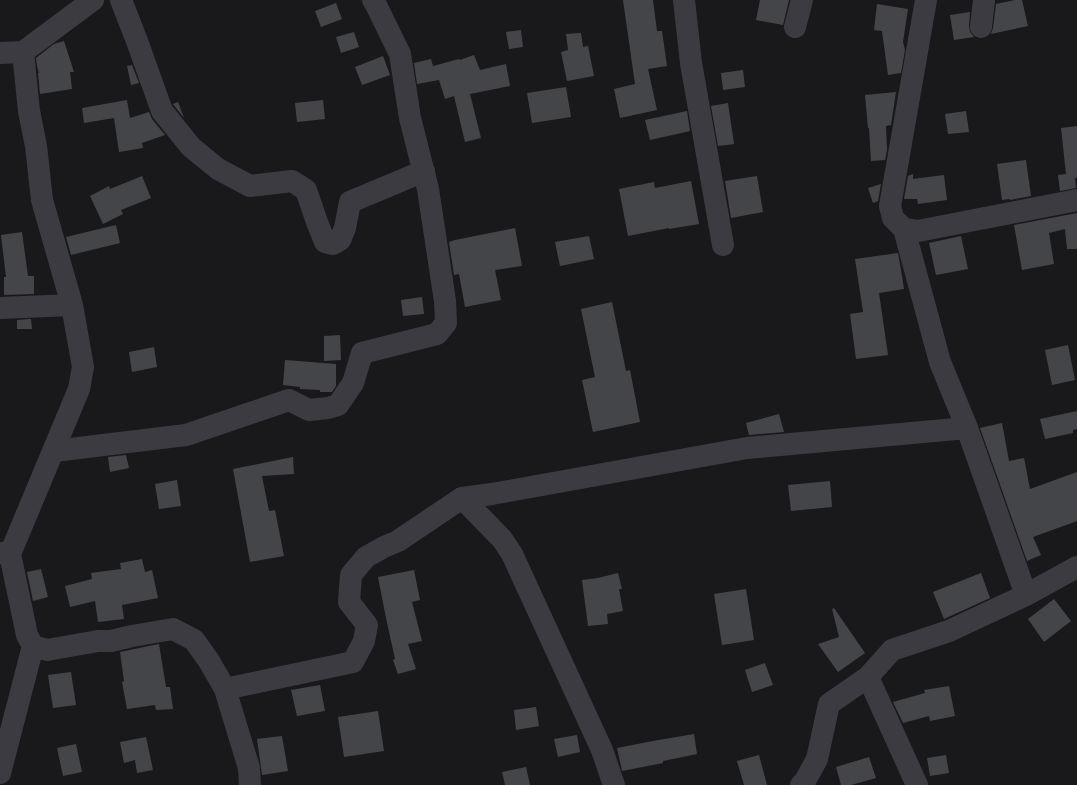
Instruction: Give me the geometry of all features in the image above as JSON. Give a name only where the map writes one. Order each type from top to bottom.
[{"type":"street","points":[[0,53],[23,52],[93,0]]},
{"type":"street","points":[[122,0],[162,111],[191,147],[218,169],[250,186],[292,181],[306,190],[316,222],[325,242],[333,244],[340,240],[345,228],[350,202],[424,171]]},
{"type":"street","points":[[54,450],[186,435],[289,400],[309,410],[338,405],[353,383],[362,353],[437,334],[446,323],[445,301],[428,189],[410,118],[400,54],[376,3],[373,0]]},
{"type":"street","points":[[684,0],[692,63],[723,245]]},
{"type":"street","points":[[795,27],[802,0]]},
{"type":"street","points":[[926,0],[890,206],[893,218],[904,229],[940,362],[967,428],[1026,595]]},
{"type":"street","points":[[981,27],[984,0]]},
{"type":"street","points":[[0,773],[33,646],[27,635],[5,554],[54,450],[78,389],[83,367],[72,305],[42,200],[36,146],[29,111],[23,52]]},
{"type":"street","points":[[904,229],[918,231],[1077,200]]},
{"type":"street","points":[[0,308],[72,305]]},
{"type":"street","points":[[225,689],[353,662],[364,641],[367,625],[349,602],[351,575],[366,556],[398,541],[462,498],[497,494],[747,448],[967,428]]},
{"type":"street","points":[[462,498],[502,539],[512,554],[602,750],[614,785]]},
{"type":"street","points":[[801,785],[805,781],[817,759],[829,704],[868,676],[892,650],[949,631],[1026,595],[1077,567]]},
{"type":"street","points":[[33,646],[47,650],[98,641],[111,641],[173,629],[194,640],[209,661],[225,689],[249,768],[250,785]]},
{"type":"street","points":[[868,676],[917,785]]},
{"type":"building","points":[[623,0],[653,0],[657,31],[662,31],[667,66],[648,69],[657,110],[620,118],[614,89],[635,84]]},
{"type":"building","points":[[760,0],[789,0],[783,25],[756,20]]},
{"type":"building","points":[[1022,0],[1028,26],[991,34],[996,4]]},
{"type":"building","points":[[336,3],[342,19],[321,27],[315,11]]},
{"type":"building","points":[[877,4],[908,9],[903,42],[905,50],[901,73],[888,75],[882,31],[874,30]]},
{"type":"building","points":[[970,12],[969,26],[970,32],[974,37],[954,40],[950,15]]},
{"type":"building","points":[[521,30],[523,47],[509,49],[506,32]]},
{"type":"building","points":[[354,32],[359,47],[341,53],[336,37]]},
{"type":"building","points":[[581,33],[583,47],[588,46],[594,76],[567,81],[561,52],[568,50],[566,34]]},
{"type":"building","points":[[64,41],[74,72],[70,72],[72,89],[40,94],[39,73],[36,58],[54,44]]},
{"type":"building","points":[[474,55],[480,70],[506,64],[510,86],[470,94],[481,138],[465,142],[454,96],[445,99],[439,80],[417,84],[414,63],[431,59],[433,66],[460,60]]},
{"type":"building","points":[[383,56],[390,75],[362,85],[355,67]]},
{"type":"building","points":[[132,65],[139,83],[131,85],[127,66]]},
{"type":"building","points":[[743,70],[745,87],[723,90],[721,73]]},
{"type":"building","points":[[566,87],[571,117],[532,123],[527,93]]},
{"type":"building","points":[[896,92],[891,125],[886,126],[887,150],[885,160],[871,161],[865,95]]},
{"type":"building","points":[[127,100],[130,118],[149,112],[152,119],[165,135],[142,143],[143,148],[119,152],[114,118],[84,123],[82,108]]},
{"type":"building","points":[[323,100],[325,119],[297,122],[295,103]]},
{"type":"building","points":[[178,102],[184,118],[173,104]]},
{"type":"building","points":[[728,103],[734,144],[718,146],[711,106]]},
{"type":"building","points":[[687,111],[690,131],[650,140],[645,120]]},
{"type":"building","points":[[966,111],[969,132],[948,134],[945,114]]},
{"type":"building","points":[[1077,126],[1076,188],[1060,191],[1058,175],[1066,174],[1061,128]]},
{"type":"building","points":[[1026,160],[1031,196],[1002,200],[997,164]]},
{"type":"building","points":[[913,174],[913,179],[944,175],[947,200],[918,204],[917,199],[904,199],[908,176]]},
{"type":"building","points":[[142,176],[151,198],[121,210],[123,214],[103,224],[90,196],[109,186],[110,189]]},
{"type":"building","points":[[757,176],[763,212],[731,218],[725,181]]},
{"type":"building","points":[[691,181],[699,224],[628,236],[619,189],[654,182],[655,188]]},
{"type":"building","points":[[881,184],[878,201],[873,203],[868,188]]},
{"type":"building","points":[[1077,213],[1077,249],[1067,249],[1065,229],[1049,233],[1054,264],[1022,270],[1014,225]]},
{"type":"building","points":[[116,225],[120,243],[71,255],[66,237]]},
{"type":"building","points":[[515,228],[522,266],[495,270],[501,300],[465,307],[459,274],[454,275],[449,242]]},
{"type":"building","points":[[22,232],[28,276],[34,276],[34,294],[4,295],[4,277],[6,277],[1,235]]},
{"type":"building","points":[[589,236],[594,259],[560,266],[555,242]]},
{"type":"building","points":[[961,236],[968,269],[936,275],[929,243]]},
{"type":"building","points":[[898,253],[904,289],[879,293],[888,355],[856,359],[850,314],[863,312],[855,259]]},
{"type":"building","points":[[422,297],[424,314],[403,316],[401,300]]},
{"type":"building","points":[[612,302],[626,371],[630,370],[640,422],[593,432],[582,380],[595,377],[581,309]]},
{"type":"building","points":[[31,319],[32,329],[17,329],[17,320]]},
{"type":"building","points":[[340,335],[341,360],[324,361],[324,336]]},
{"type":"building","points":[[1068,345],[1075,380],[1052,385],[1045,350]]},
{"type":"building","points":[[154,347],[157,367],[132,372],[129,352]]},
{"type":"building","points":[[285,360],[336,364],[336,386],[332,392],[320,392],[320,390],[300,389],[300,387],[283,385]]},
{"type":"building","points":[[1077,411],[1077,429],[1073,430],[1073,433],[1045,439],[1040,419]]},
{"type":"building","points":[[779,414],[784,432],[749,435],[746,423]]},
{"type":"building","points":[[1002,423],[1009,461],[1024,458],[1030,489],[1077,472],[1077,521],[1033,537],[1041,555],[1027,561],[980,428]]},
{"type":"building","points":[[126,455],[129,468],[110,472],[108,457]]},
{"type":"building","points":[[293,457],[294,474],[262,476],[269,511],[275,510],[284,556],[250,562],[233,469]]},
{"type":"building","points":[[177,480],[181,506],[159,509],[155,484]]},
{"type":"building","points":[[830,481],[832,507],[791,511],[788,485]]},
{"type":"building","points":[[142,559],[145,572],[152,570],[158,598],[122,605],[124,619],[98,622],[95,601],[70,607],[65,586],[92,579],[91,573],[121,569],[120,563]]},
{"type":"building","points":[[41,569],[48,597],[33,601],[27,572]]},
{"type":"building","points":[[414,570],[420,600],[412,602],[422,641],[408,644],[416,669],[398,674],[393,660],[395,659],[378,577]]},
{"type":"building","points":[[618,573],[622,589],[619,589],[623,611],[607,614],[608,624],[588,626],[582,580]]},
{"type":"building","points":[[981,573],[990,598],[944,619],[933,592]]},
{"type":"building","points":[[746,589],[754,640],[722,645],[714,594]]},
{"type":"building","points":[[1054,599],[1071,621],[1044,642],[1028,619]]},
{"type":"building","points":[[834,608],[865,653],[838,672],[818,644],[839,637],[832,609]]},
{"type":"building","points":[[159,644],[166,687],[170,687],[173,709],[156,710],[155,705],[127,709],[122,682],[124,681],[120,652]]},
{"type":"building","points":[[765,663],[773,685],[752,692],[745,670]]},
{"type":"building","points":[[71,672],[76,705],[53,708],[48,675]]},
{"type":"building","points":[[320,685],[325,711],[297,716],[291,690]]},
{"type":"building","points":[[949,686],[955,716],[930,721],[929,716],[903,723],[893,702],[925,693],[924,690]]},
{"type":"building","points":[[536,707],[539,726],[516,730],[514,710]]},
{"type":"building","points":[[378,711],[384,751],[344,757],[338,717]]},
{"type":"building","points":[[694,734],[697,754],[663,761],[663,763],[622,771],[617,748]]},
{"type":"building","points":[[577,735],[580,752],[558,757],[554,739]]},
{"type":"building","points":[[282,736],[288,771],[262,775],[257,739]]},
{"type":"building","points":[[146,737],[153,770],[137,773],[135,760],[124,763],[120,742]]},
{"type":"building","points":[[76,744],[82,772],[63,776],[57,748]]},
{"type":"building","points":[[759,755],[767,785],[744,785],[737,761]]},
{"type":"building","points":[[946,755],[949,773],[930,776],[927,758]]},
{"type":"building","points":[[869,757],[876,778],[851,785],[841,785],[836,767]]},
{"type":"building","points":[[526,767],[530,785],[505,785],[502,772]]}]
